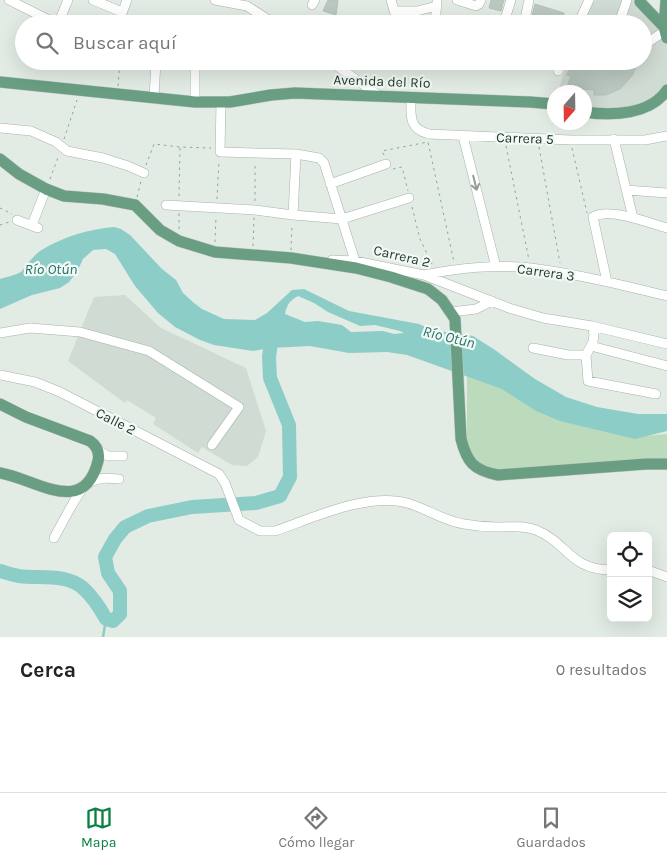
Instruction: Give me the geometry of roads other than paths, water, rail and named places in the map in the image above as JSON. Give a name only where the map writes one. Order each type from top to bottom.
[{"type":"main road","points":[[638,1],[650,4],[665,0],[665,32]]},
{"type":"main road","points":[[638,1],[650,15]]},
{"type":"main road","points":[[652,17],[665,32]]},
{"type":"main road","name":"Avenida del Río","points":[[0,82],[195,102],[221,102],[295,93],[547,103]]},
{"type":"main road","points":[[592,112],[620,112],[641,109],[657,101],[667,90]]},
{"type":"main road","points":[[0,159],[19,174],[46,189]]},
{"type":"main road","name":"Carrera 2","points":[[46,189],[64,196],[103,199],[135,205],[160,230],[178,241],[214,252],[291,258]]},
{"type":"main road","points":[[291,258],[356,268],[411,283],[436,294],[442,300],[453,316],[461,439],[465,454],[472,464],[483,471],[498,475],[667,464]]},
{"type":"main road","points":[[0,404],[26,417],[90,441],[99,451],[95,470],[86,484],[79,489],[66,493],[14,475],[0,473]]},
{"type":"street","points":[[8,0],[39,15]]},
{"type":"street","points":[[61,15],[68,0]]},
{"type":"street","points":[[93,0],[122,12]]},
{"type":"street","points":[[121,15],[127,0]]},
{"type":"street","points":[[215,0],[248,3],[263,15]]},
{"type":"street","points":[[391,0],[395,15]]},
{"type":"street","points":[[457,0],[476,6],[481,0]]},
{"type":"street","points":[[506,15],[511,0]]},
{"type":"street","points":[[526,15],[530,0]]},
{"type":"street","points":[[582,15],[590,0]]},
{"type":"street","points":[[622,15],[627,0]]},
{"type":"street","points":[[394,10],[417,11],[437,3]]},
{"type":"street","points":[[652,40],[665,32]]},
{"type":"street","points":[[154,98],[156,70]]},
{"type":"street","points":[[195,70],[195,102]]},
{"type":"street","points":[[343,70],[382,97]]},
{"type":"street","name":"Carrera 5","points":[[411,98],[411,118],[416,129],[429,134],[570,140],[645,140],[667,136]]},
{"type":"street","points":[[221,102],[220,152],[296,154],[319,158],[324,163],[356,261]]},
{"type":"street","points":[[0,128],[31,131],[56,142],[67,151],[103,158],[144,173]]},
{"type":"street","points":[[463,136],[496,267]]},
{"type":"street","points":[[614,139],[633,218]]},
{"type":"street","points":[[293,215],[296,154]]},
{"type":"street","points":[[330,184],[386,164]]},
{"type":"street","points":[[17,220],[35,226],[46,189]]},
{"type":"street","points":[[626,190],[667,194]]},
{"type":"street","points":[[166,205],[255,210],[342,219],[409,198]]},
{"type":"street","points":[[607,282],[593,216],[599,213],[633,218],[667,228]]},
{"type":"street","name":"Carrera 2","points":[[291,258],[356,261],[424,275],[543,318],[592,326],[667,344]]},
{"type":"street","name":"Carrera 3","points":[[424,275],[436,272],[496,267],[530,268],[607,282],[667,296]]},
{"type":"street","points":[[453,316],[476,309],[492,301]]},
{"type":"street","points":[[592,326],[594,334],[589,351],[588,381],[656,394]]},
{"type":"street","points":[[0,333],[30,328],[80,332],[149,352],[239,407],[212,445]]},
{"type":"street","points":[[533,348],[568,354],[589,351],[667,366]]},
{"type":"street","name":"Calle 2","points":[[0,374],[35,382],[60,392],[219,474],[225,483],[239,520],[260,531],[275,531],[362,502],[393,500],[409,503],[460,524],[479,527],[515,526],[530,528],[550,538],[574,560],[586,566],[607,569]]},
{"type":"street","points":[[99,451],[108,456],[123,456]]},
{"type":"street","points":[[54,538],[86,484],[102,478],[119,479]]},
{"type":"street","points":[[652,571],[667,577]]},
{"type":"water","name":"Río Otún","points":[[114,227],[130,235],[162,269],[176,280],[183,293],[194,303],[202,309],[224,319],[255,320],[267,313],[292,290],[304,289],[349,311],[419,324],[434,331],[473,336],[535,379],[566,397],[597,407],[638,414],[667,414],[667,431],[635,439],[560,421],[536,411],[502,389],[407,355],[387,352],[349,353],[310,346],[270,348],[253,351],[214,345],[175,327],[158,313],[135,286],[115,254],[106,249],[93,250],[83,259],[77,272],[69,282],[60,288],[32,295],[0,309],[0,279],[22,271],[37,253],[48,246],[76,234]],"holes":[[[298,296],[328,312],[360,326],[375,325],[404,333],[394,334],[383,331],[351,332],[342,325],[318,321],[305,322],[285,314],[289,304]]]},
{"type":"waterway","points":[[0,571],[27,577],[60,578],[76,583],[90,595],[106,619],[113,621],[120,614],[120,591],[108,573],[105,557],[115,539],[125,527],[148,516],[192,507],[256,503],[280,496],[290,477],[289,425],[270,378],[269,357],[272,335]]},
{"type":"waterway","points":[[103,637],[106,619]]}]
